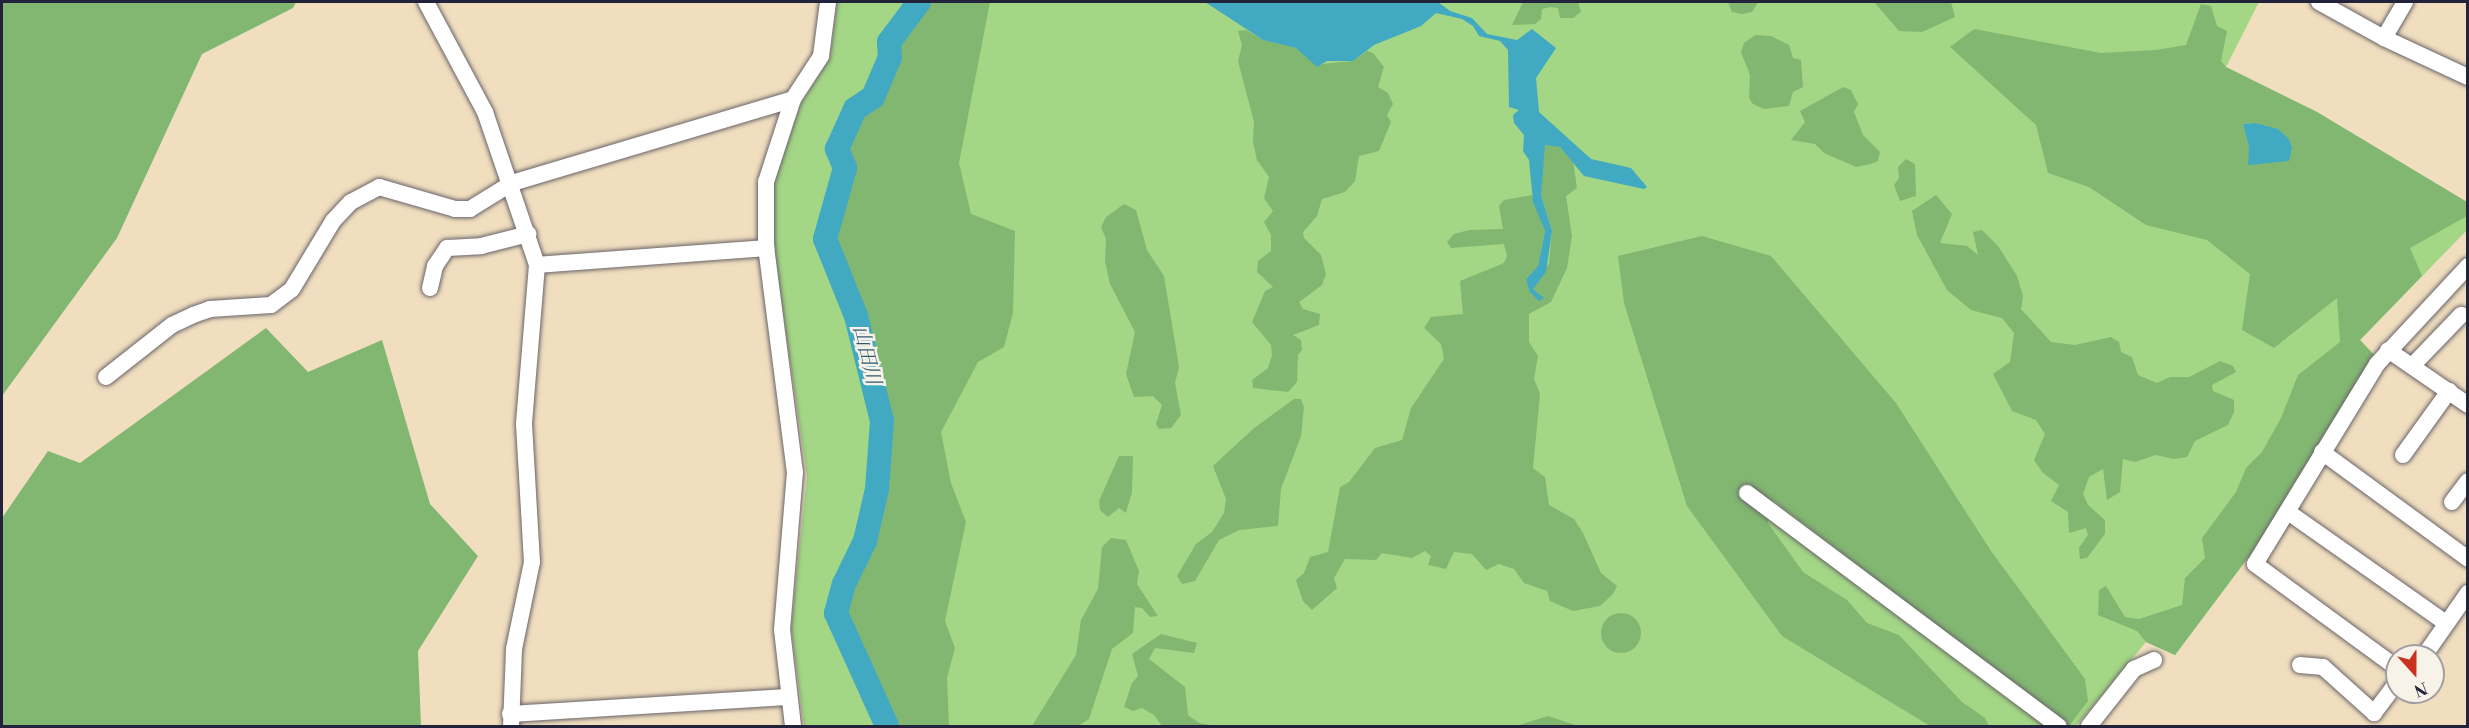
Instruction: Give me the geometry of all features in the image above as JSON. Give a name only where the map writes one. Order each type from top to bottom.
[{"type":"street","points":[[426,2],[485,112],[512,183],[537,265],[524,424],[532,562],[514,649],[510,720],[787,697]]},
{"type":"street","points":[[793,726],[787,697],[782,630],[795,473],[766,248],[766,182],[793,99],[821,56],[828,2]]},
{"type":"street","points":[[2319,2],[2384,38],[2468,77]]},
{"type":"street","points":[[2384,38],[2405,2]]},
{"type":"street","points":[[106,377],[172,325],[193,315],[210,309],[271,305],[292,289],[333,221],[351,202],[380,188],[462,209],[470,209],[512,183],[793,99]]},
{"type":"street","points":[[430,288],[435,266],[447,248],[481,246],[528,234]]},
{"type":"street","points":[[537,265],[766,248]]},
{"type":"street","points":[[2385,659],[2255,564],[2322,452],[2388,350],[2468,266]]},
{"type":"street","points":[[2412,366],[2461,315]]},
{"type":"street","points":[[2388,350],[2468,405]]},
{"type":"street","points":[[2403,455],[2449,391]]},
{"type":"street","points":[[2322,452],[2468,559]]},
{"type":"street","points":[[2452,502],[2468,481]]},
{"type":"street","points":[[1747,493],[2058,726]]},
{"type":"street","points":[[2288,512],[2446,623]]},
{"type":"street","points":[[2432,644],[2468,593]]},
{"type":"street","points":[[2089,726],[2134,669],[2154,660]]},
{"type":"street","points":[[2300,665],[2324,667],[2374,713],[2385,699]]},
{"type":"green space","points":[[2,2],[296,2],[293,8],[202,54],[117,238],[2,396]]},
{"type":"green space","points":[[837,2],[2259,2],[2226,67],[2317,112],[2467,202],[2468,229],[2360,340],[2376,357],[2250,555],[2175,655],[2146,642],[2076,726],[804,726],[791,627],[807,476],[773,245],[773,182],[801,103],[830,58]]},
{"type":"green space","points":[[924,2],[990,2],[959,163],[971,214],[1015,231],[1013,313],[1004,347],[978,362],[941,432],[951,483],[966,522],[945,621],[955,648],[947,678],[949,726],[893,726],[842,615],[846,588],[873,526],[882,486],[888,405],[848,287],[841,250],[832,239],[848,171],[842,151],[844,140],[864,106],[884,85],[893,59],[893,44]]},
{"type":"green space","points":[[1523,2],[1578,2],[1581,12],[1573,18],[1560,18],[1558,8],[1551,7],[1542,9],[1541,19],[1535,24],[1512,25]]},
{"type":"green space","points":[[1728,2],[1757,2],[1757,4],[1752,12],[1742,14],[1732,12]]},
{"type":"green space","points":[[1874,2],[1951,2],[1955,17],[1922,32],[1899,31]]},
{"type":"green space","points":[[2201,4],[2211,6],[2217,26],[2227,31],[2221,61],[2226,67],[2317,112],[2467,202],[2467,216],[2410,248],[2422,276],[2360,340],[2376,357],[2250,555],[2175,655],[2146,642],[2137,631],[2098,615],[2099,590],[2106,586],[2125,617],[2139,619],[2182,605],[2185,578],[2205,558],[2202,538],[2236,492],[2246,468],[2262,452],[2281,418],[2298,375],[2340,342],[2337,298],[2274,348],[2242,330],[2250,274],[2207,240],[2146,225],[2089,187],[2048,173],[2036,125],[1950,47],[1974,29],[2101,53],[2156,50],[2186,45]],"holes":[[[2256,123],[2278,129],[2289,139],[2292,148],[2249,148],[2243,124]]]},
{"type":"green space","points":[[1246,30],[1263,40],[1296,48],[1322,64],[1353,61],[1367,51],[1373,53],[1384,67],[1378,87],[1388,93],[1393,104],[1387,115],[1391,122],[1379,151],[1359,156],[1355,181],[1345,192],[1322,199],[1317,216],[1303,232],[1304,238],[1321,255],[1326,274],[1322,285],[1299,302],[1303,309],[1320,314],[1319,325],[1293,335],[1301,340],[1302,350],[1298,355],[1297,382],[1288,392],[1253,388],[1252,380],[1268,368],[1272,355],[1271,345],[1252,322],[1265,291],[1273,287],[1257,272],[1258,261],[1271,251],[1271,235],[1264,222],[1273,211],[1264,198],[1269,177],[1257,160],[1253,142],[1254,122],[1238,61],[1242,45],[1238,31]]},
{"type":"green space","points":[[1755,35],[1771,36],[1789,45],[1793,58],[1801,60],[1803,87],[1793,92],[1789,106],[1764,109],[1753,104],[1749,98],[1750,75],[1741,52],[1744,43]]},
{"type":"green space","points":[[1843,87],[1851,90],[1858,104],[1854,112],[1863,135],[1880,152],[1878,161],[1871,164],[1856,167],[1824,153],[1815,144],[1791,140],[1805,122],[1800,111]]},
{"type":"green space","points":[[1547,144],[1560,147],[1573,161],[1577,188],[1566,196],[1572,236],[1567,268],[1551,302],[1529,314],[1529,342],[1538,356],[1534,379],[1540,394],[1533,468],[1545,477],[1549,505],[1574,519],[1601,573],[1617,586],[1613,594],[1600,606],[1573,611],[1550,601],[1547,591],[1524,583],[1514,569],[1499,564],[1486,570],[1472,554],[1454,552],[1446,569],[1428,565],[1431,556],[1425,551],[1412,558],[1382,553],[1376,560],[1345,559],[1334,578],[1337,588],[1312,610],[1303,601],[1296,580],[1304,573],[1310,557],[1328,552],[1340,487],[1349,482],[1375,448],[1402,440],[1411,408],[1444,359],[1441,344],[1424,328],[1431,317],[1463,314],[1460,281],[1504,263],[1507,256],[1504,244],[1451,248],[1447,242],[1454,234],[1469,230],[1503,229],[1499,206],[1504,200],[1532,195],[1545,231],[1538,266],[1526,279],[1529,291],[1542,296],[1533,289],[1549,263],[1552,231],[1541,195],[1541,152]]},
{"type":"green space","points":[[1906,159],[1915,164],[1916,196],[1900,201],[1894,185],[1899,178],[1898,167]]},
{"type":"green space","points":[[1936,195],[1952,214],[1940,243],[1967,246],[1978,255],[1973,232],[1982,230],[1998,246],[2017,276],[2023,296],[2021,309],[2051,342],[2075,345],[2111,337],[2119,342],[2121,352],[2132,357],[2138,375],[2157,383],[2170,377],[2189,377],[2220,361],[2233,366],[2236,372],[2212,385],[2213,391],[2234,400],[2234,412],[2228,425],[2195,441],[2187,457],[2173,459],[2156,455],[2135,462],[2123,459],[2120,492],[2107,500],[2103,469],[2089,477],[2083,494],[2088,505],[2105,520],[2105,534],[2087,558],[2080,559],[2079,548],[2088,535],[2086,528],[2069,533],[2068,512],[2051,501],[2059,485],[2042,472],[2034,460],[2045,434],[2036,420],[2012,411],[1993,374],[2010,362],[2014,333],[2002,318],[1971,310],[1947,290],[1917,235],[1912,211]]},
{"type":"green space","points":[[1124,204],[1136,210],[1147,250],[1164,276],[1179,367],[1175,383],[1181,415],[1171,428],[1159,429],[1156,424],[1162,405],[1153,396],[1134,397],[1126,374],[1135,332],[1110,284],[1105,261],[1106,239],[1101,227],[1106,217]]},
{"type":"green space","points":[[1702,236],[1771,256],[1896,403],[1991,551],[2085,679],[2088,701],[2069,726],[1773,500],[1768,523],[1803,572],[1847,600],[1867,623],[1899,635],[1962,702],[1985,718],[1989,726],[1930,726],[1782,636],[1687,506],[1624,303],[1618,256]]},
{"type":"green space","points":[[266,328],[308,372],[382,340],[430,504],[478,556],[418,651],[421,726],[2,726],[2,518],[48,451],[80,463]]},
{"type":"green space","points":[[1294,399],[1301,399],[1304,407],[1301,436],[1281,489],[1278,526],[1239,530],[1219,540],[1195,581],[1182,584],[1177,576],[1196,544],[1212,532],[1224,513],[1226,499],[1213,466],[1253,429]]},
{"type":"green space","points":[[1119,456],[1133,456],[1132,492],[1126,513],[1119,508],[1108,517],[1100,510],[1099,501]]},
{"type":"green space","points":[[1111,538],[1126,540],[1139,571],[1137,584],[1158,616],[1150,617],[1142,608],[1135,607],[1133,633],[1112,649],[1089,719],[1078,726],[1032,726],[1076,655],[1081,620],[1098,589],[1102,547]]},
{"type":"green space","points":[[1621,613],[1635,619],[1641,633],[1635,647],[1621,653],[1607,647],[1601,633],[1607,619]]},
{"type":"green space","points":[[1161,634],[1197,643],[1194,653],[1155,648],[1149,659],[1185,687],[1188,715],[1199,723],[1217,726],[1162,726],[1154,715],[1142,708],[1133,711],[1124,707],[1132,683],[1138,676],[1132,654]]},
{"type":"green space","points":[[1548,716],[1578,726],[1516,726]]},
{"type":"water","points":[[1205,2],[1438,2],[1450,11],[1472,18],[1487,34],[1517,40],[1532,29],[1556,48],[1536,78],[1539,112],[1591,159],[1631,168],[1647,187],[1644,189],[1584,176],[1560,147],[1545,145],[1541,195],[1552,231],[1546,272],[1533,289],[1544,298],[1539,301],[1529,291],[1526,279],[1538,266],[1545,231],[1533,202],[1529,160],[1523,151],[1524,135],[1514,123],[1513,115],[1519,110],[1509,107],[1508,50],[1500,41],[1479,36],[1473,26],[1462,19],[1436,13],[1421,26],[1374,45],[1353,61],[1327,61],[1317,67],[1296,48],[1263,40]]},
{"type":"water","points":[[2256,123],[2278,129],[2289,139],[2292,148],[2289,161],[2248,165],[2249,148],[2243,124]]},
{"type":"waterway","name":"山田川","points":[[887,726],[836,613],[844,584],[865,541],[877,489],[882,421],[856,316],[825,239],[845,168],[837,149],[855,109],[873,97],[890,57],[889,42],[919,2]]}]
